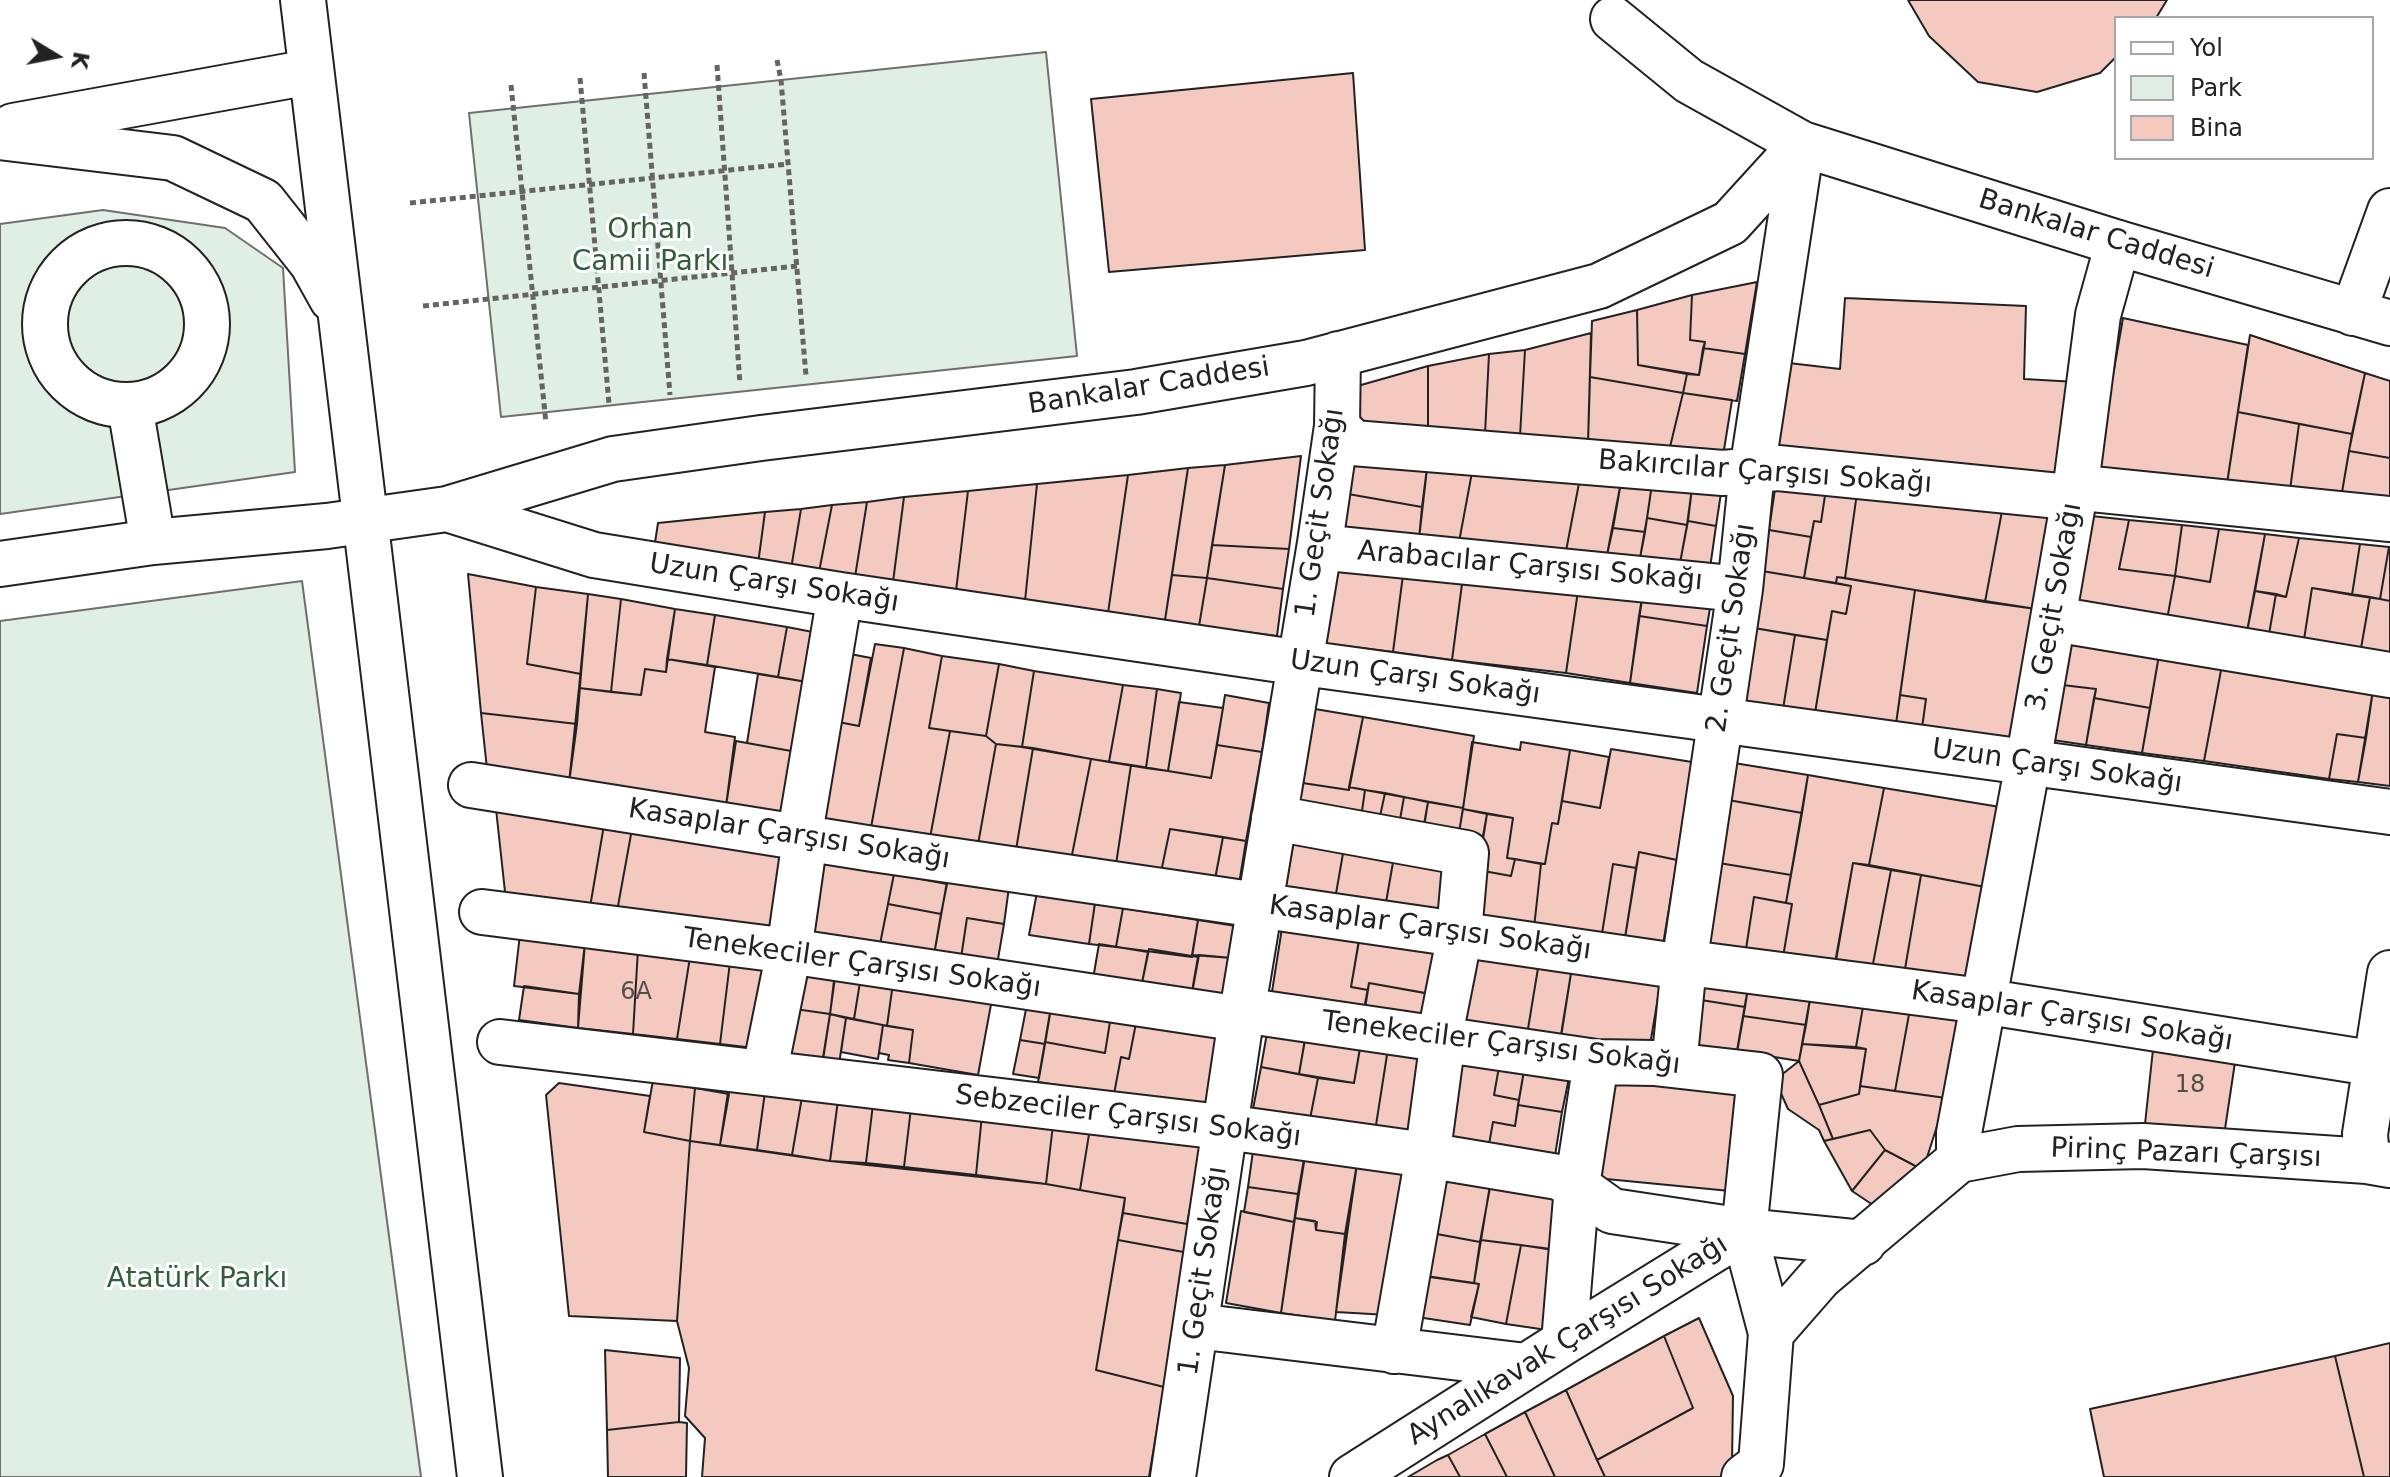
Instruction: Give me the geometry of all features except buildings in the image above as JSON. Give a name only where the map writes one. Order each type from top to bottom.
[{"type":"street","points":[[303,0],[480,1477]]},
{"type":"street","name":"Bankalar Caddesi","points":[[1614,10],[1689,81],[1802,144],[2371,318]]},
{"type":"street","points":[[0,128],[310,72]]},
{"type":"street","points":[[0,137],[173,158],[263,201],[312,263],[340,315]]},
{"type":"street","name":"Bankalar Caddesi","points":[[0,564],[153,542],[364,521],[447,509],[613,459],[1136,392],[1306,363],[1599,286],[1730,223],[1802,144]]},
{"type":"street","name":"2. Geçit Sokağı","points":[[1674,1065],[1684,965],[1740,589],[1752,471],[1802,144]]},
{"type":"street","points":[[2371,318],[2390,211]]},
{"type":"street","name":"3. Geçit Sokağı","points":[[1959,1160],[1959,1133],[2075,492],[2098,315],[2118,243]]},
{"type":"street","name":"1. Geçit Sokağı","points":[[1173,1477],[1242,1015],[1320,543],[1337,426],[1338,354]]},
{"type":"street","points":[[130,406],[153,542]]},
{"type":"street","name":"Bakırcılar Çarşısı Sokağı","points":[[1337,426],[1353,443],[1723,473],[1778,468],[2059,496],[2092,489],[2390,519]]},
{"type":"street","name":"Uzun Çarşı Sokağı","points":[[447,509],[594,555],[840,595],[1719,721],[2390,812]]},
{"type":"street","name":"Arabacılar Çarşısı Sokağı","points":[[1320,543],[1338,549],[1740,589]]},
{"type":"street","points":[[768,1055],[789,951],[803,853],[801,837],[840,595]]},
{"type":"street","points":[[2054,619],[2390,675]]},
{"type":"street","name":"Kasaplar Çarşısı Sokağı","points":[[471,785],[1209,899],[1684,965],[1982,1001],[2383,1065]]},
{"type":"street","points":[[1274,818],[1466,853],[1458,944],[1442,1025],[1443,1039],[1426,1155],[1394,1351]]},
{"type":"street","name":"Tenekeciler Çarşısı Sokağı","points":[[482,912],[1596,1062],[1674,1065],[1760,1075],[1744,1231]]},
{"type":"street","points":[[2379,1163],[2365,1134],[2383,1065],[2390,973]]},
{"type":"street","name":"Sebzeciler Çarşısı Sokağı","points":[[500,1042],[1225,1128],[1426,1155],[1558,1177],[1577,1186],[1612,1211],[1744,1231],[1863,1243]]},
{"type":"street","points":[[1564,1342],[1577,1186],[1596,1062]]},
{"type":"street","name":"Pirinç Pazarı Çarşısı","points":[[1959,1160],[2018,1149],[2143,1146],[2379,1163]]},
{"type":"street","points":[[1771,1333],[1820,1277],[1959,1160]]},
{"type":"street","points":[[1744,1231],[1771,1333],[1761,1464],[1744,1477]]},
{"type":"street","name":"Aynalıkavak Çarşısı Sokağı","points":[[1352,1477],[1744,1231]]},
{"type":"street","points":[[1196,1326],[1526,1366]]},
{"type":"path","points":[[777,60],[810,433]]},
{"type":"path","points":[[717,65],[744,441]]},
{"type":"path","points":[[644,73],[674,450]]},
{"type":"path","points":[[580,78],[613,459]]},
{"type":"path","points":[[511,85],[552,478]]},
{"type":"path","points":[[410,203],[788,164]]},
{"type":"path","points":[[423,306],[797,266]]},
{"type":"green space","name":"Orhan Camii Parkı","points":[[1046,52],[1077,356],[501,417],[469,113]]},
{"type":"green space","points":[[103,210],[225,228],[283,268],[295,472],[0,514],[0,224]]},
{"type":"green space","name":"Atatürk Parkı","points":[[302,581],[421,1477],[0,1477],[0,621]]}]
